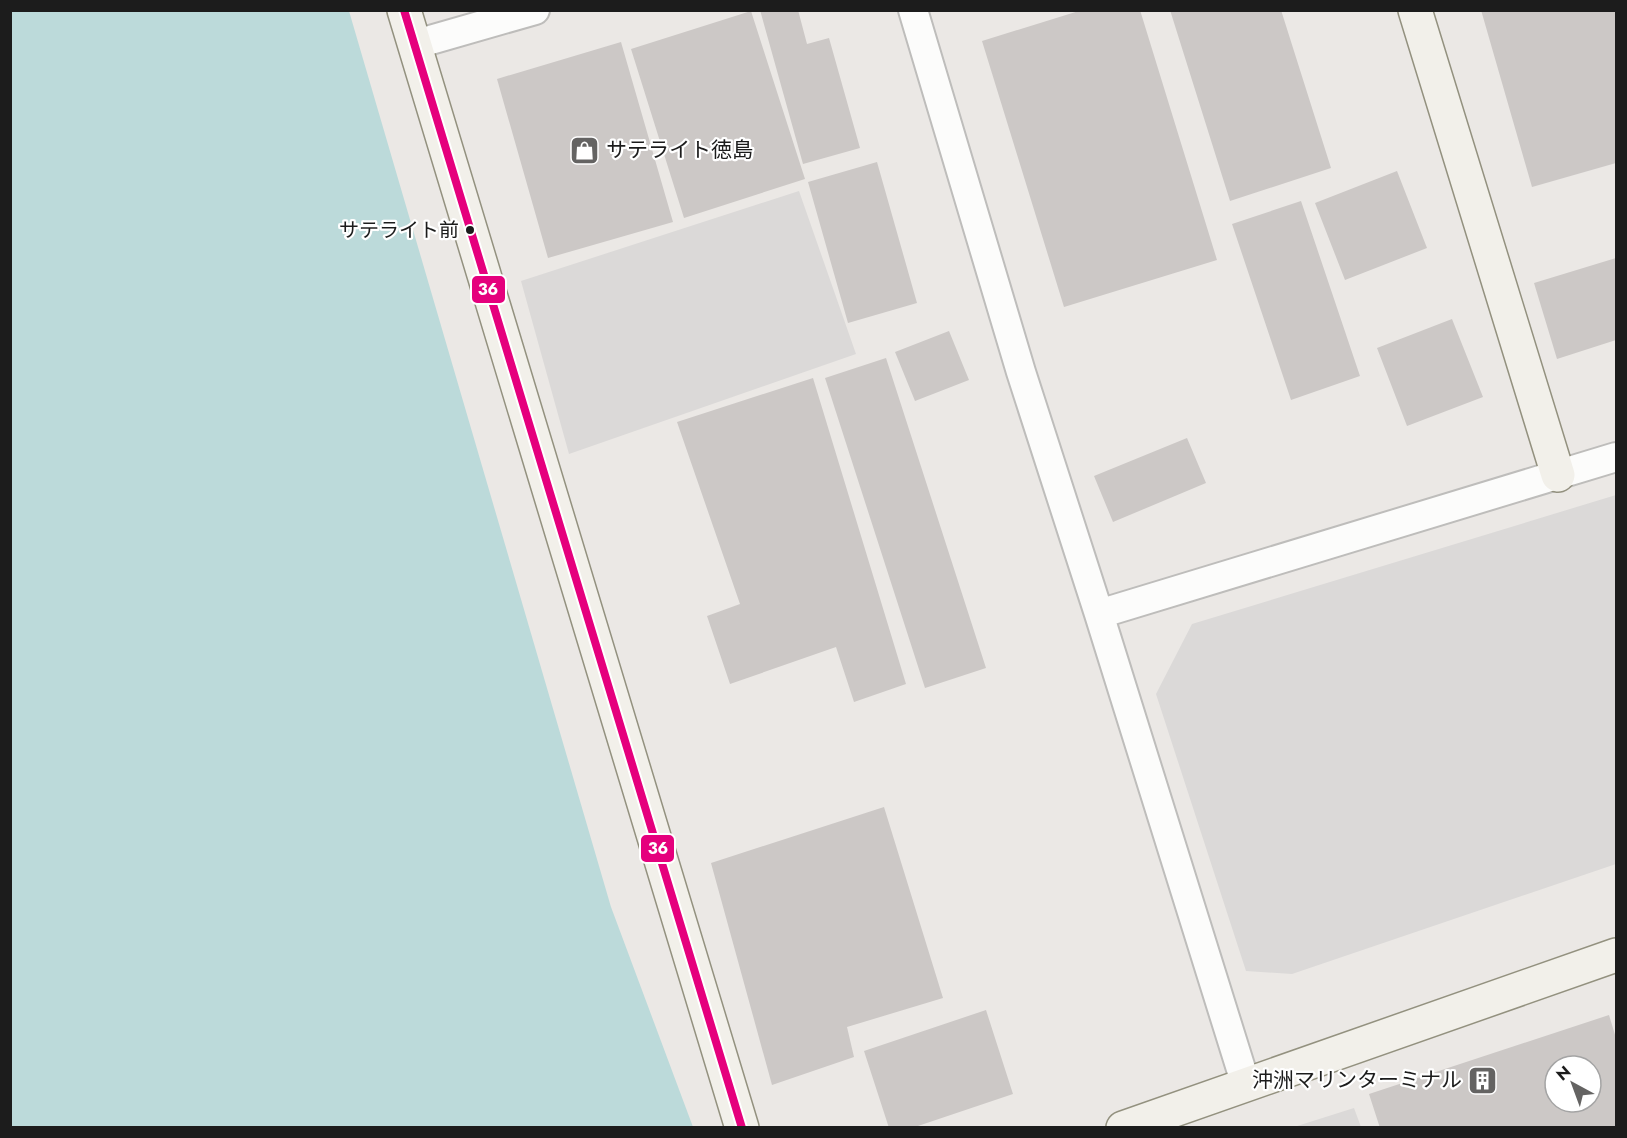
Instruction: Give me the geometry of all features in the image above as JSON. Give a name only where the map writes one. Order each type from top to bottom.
[{"type":"street","points":[[404,10],[743,1128]]},
{"type":"street","points":[[410,10],[569,536],[743,1128]]},
{"type":"street","points":[[420,43],[535,10]]},
{"type":"street","points":[[913,10],[1021,372],[1246,1085]]},
{"type":"street","points":[[1415,10],[1558,475]]},
{"type":"street","points":[[1099,614],[1617,457]]},
{"type":"street","points":[[1123,1128],[1617,955]]},
{"type":"shaded area","points":[[799,191],[856,354],[569,454],[521,281]]},
{"type":"shaded area","points":[[1616,495],[1616,864],[1292,974],[1246,971],[1156,694],[1192,624]]},
{"type":"shaded area","points":[[1354,1108],[1361,1127],[1294,1127]]},
{"type":"water","points":[[10,11],[349,11],[611,907],[693,1127],[11,1127]]},
{"type":"building","points":[[760,10],[798,10],[807,44],[829,38],[860,148],[803,164]]},
{"type":"building","points":[[1082,10],[1140,10],[1217,260],[1064,307],[982,41]]},
{"type":"building","points":[[1170,10],[1281,10],[1331,168],[1230,201]]},
{"type":"building","points":[[1481,10],[1616,10],[1616,163],[1532,187]]},
{"type":"building","points":[[751,11],[805,179],[684,218],[631,49]]},
{"type":"building","name":"サテライト徳島","points":[[621,42],[673,222],[548,258],[497,79]]},
{"type":"building","points":[[877,162],[917,303],[848,323],[808,182]]},
{"type":"building","points":[[1397,171],[1427,248],[1345,280],[1315,203]]},
{"type":"building","points":[[1301,201],[1360,376],[1291,400],[1232,224]]},
{"type":"building","points":[[1616,258],[1616,340],[1557,359],[1534,283]]},
{"type":"building","points":[[1452,319],[1483,397],[1407,426],[1377,348]]},
{"type":"building","points":[[949,331],[969,380],[915,401],[895,352]]},
{"type":"building","points":[[886,358],[986,668],[925,688],[825,378]]},
{"type":"building","points":[[813,378],[906,684],[854,702],[836,647],[730,684],[707,616],[740,604],[677,422]]},
{"type":"building","points":[[1187,438],[1206,483],[1113,522],[1094,476]]},
{"type":"building","points":[[884,807],[943,998],[847,1027],[854,1057],[772,1085],[711,863]]},
{"type":"building","points":[[986,1010],[1013,1094],[912,1128],[889,1128],[864,1051]]},
{"type":"building","name":"沖洲マリンターミナル","points":[[1609,1015],[1616,1038],[1616,1128],[1380,1128],[1369,1094]]},
{"type":"transit line","name":"36","points":[[404,10],[742,1128]]},
{"type":"place","name":"サテライト徳島","points":[[585,150]]},
{"type":"place","name":"サテライト前","points":[[470,230]]},
{"type":"place","name":"沖洲マリンターミナル","points":[[1483,1080]]}]
